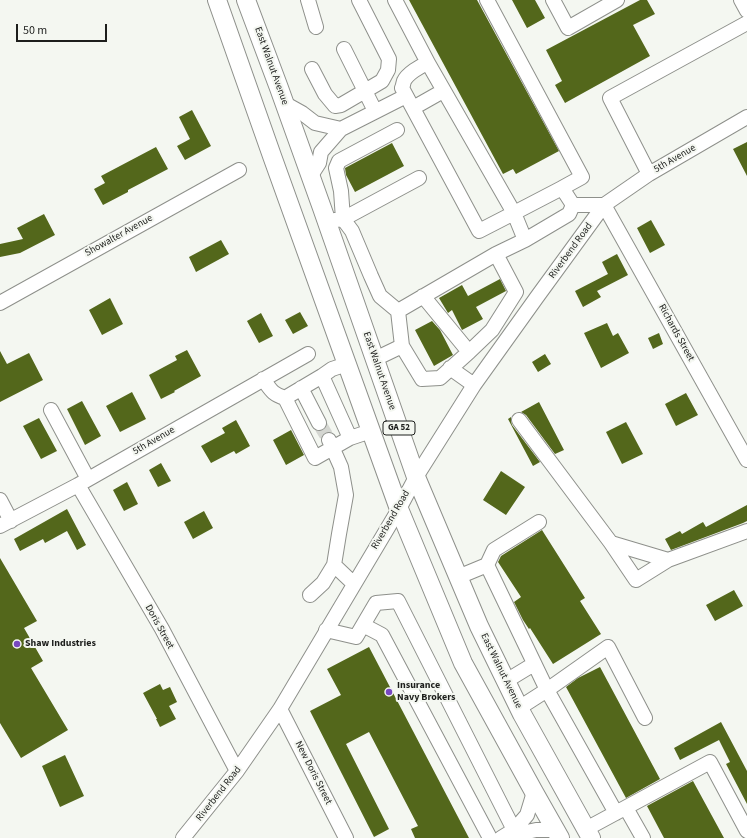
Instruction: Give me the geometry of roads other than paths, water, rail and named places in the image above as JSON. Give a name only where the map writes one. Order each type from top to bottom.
[{"type":"main road","name":"GA 52","points":[[218,0],[272,156],[399,509],[463,663],[558,834]]},
{"type":"main road","name":"East Walnut Avenue","points":[[246,0],[310,177],[335,220],[375,359],[416,477],[479,626],[519,708],[589,834]]},
{"type":"street","points":[[308,0],[316,28]]},
{"type":"street","points":[[312,69],[326,94],[335,106],[341,105],[382,81],[388,70],[389,59],[359,0]]},
{"type":"street","points":[[395,0],[428,64],[514,213],[525,240]]},
{"type":"street","points":[[428,64],[421,66],[404,80],[402,88],[479,230],[582,177],[487,0]]},
{"type":"street","points":[[553,0],[568,28],[617,0]]},
{"type":"street","points":[[741,0],[747,11]]},
{"type":"street","points":[[649,174],[610,98],[747,23]]},
{"type":"street","points":[[344,49],[376,112]]},
{"type":"street","points":[[413,108],[444,91]]},
{"type":"street","points":[[310,177],[319,163],[320,152],[341,130],[406,96]]},
{"type":"street","points":[[284,103],[302,113],[315,123],[341,130]]},
{"type":"street","name":"5th Avenue","points":[[604,205],[649,174],[747,117]]},
{"type":"street","points":[[335,220],[341,191],[336,168],[339,161],[397,130]]},
{"type":"street","name":"Showalter Avenue","points":[[0,303],[239,170]]},
{"type":"street","points":[[335,220],[419,178]]},
{"type":"street","points":[[562,188],[573,205]]},
{"type":"street","points":[[573,205],[604,205]]},
{"type":"street","points":[[398,311],[496,254],[525,240],[569,214],[573,205]]},
{"type":"street","name":"Riverbend Road","points":[[183,838],[237,771],[280,708],[399,509],[416,477],[474,385],[604,205]]},
{"type":"street","name":"Richards Street","points":[[604,205],[747,460]]},
{"type":"street","points":[[335,220],[352,231],[380,296],[398,311],[402,346],[422,379],[440,378],[492,330],[516,292],[496,254]]},
{"type":"street","points":[[423,296],[468,352]]},
{"type":"street","points":[[492,330],[508,338]]},
{"type":"street","points":[[375,359],[402,346]]},
{"type":"street","name":"5th Avenue","points":[[6,524],[308,354]]},
{"type":"street","points":[[285,398],[332,369],[347,364]]},
{"type":"street","points":[[450,368],[474,385]]},
{"type":"street","points":[[322,376],[350,438]]},
{"type":"street","points":[[263,379],[271,391],[276,395],[285,398],[315,458],[331,444],[371,431]]},
{"type":"street","points":[[301,388],[319,422]]},
{"type":"street","name":"Doris Street","points":[[51,410],[83,482],[237,771]]},
{"type":"street","points":[[520,420],[611,543],[636,580]]},
{"type":"street","points":[[310,594],[323,583],[334,565],[346,495],[341,467],[331,444]]},
{"type":"street","points":[[0,500],[6,524]]},
{"type":"street","points":[[458,577],[487,565],[494,550],[539,522]]},
{"type":"street","points":[[636,580],[668,560],[747,531]]},
{"type":"street","points":[[611,543],[668,560]]},
{"type":"street","points":[[636,580],[642,553]]},
{"type":"street","points":[[334,565],[354,584]]},
{"type":"street","points":[[487,565],[547,690],[621,810],[643,838]]},
{"type":"street","points":[[326,630],[356,637],[376,603],[398,601],[514,830],[522,833],[536,830],[558,834]]},
{"type":"street","points":[[363,625],[382,635],[490,838]]},
{"type":"street","points":[[519,708],[608,647],[645,718]]},
{"type":"street","points":[[506,681],[534,664]]},
{"type":"street","name":"New Doris Street","points":[[280,708],[346,838]]},
{"type":"street","points":[[589,834],[621,810],[710,762],[747,830]]},
{"type":"street","points":[[501,838],[514,830],[527,815],[534,792]]},
{"type":"tunnel","points":[[319,423],[329,440]]},
{"type":"place","name":"Shaw Industries","points":[[17,644]]},
{"type":"place","name":"Insurance Navy Brokers","points":[[389,692]]}]
